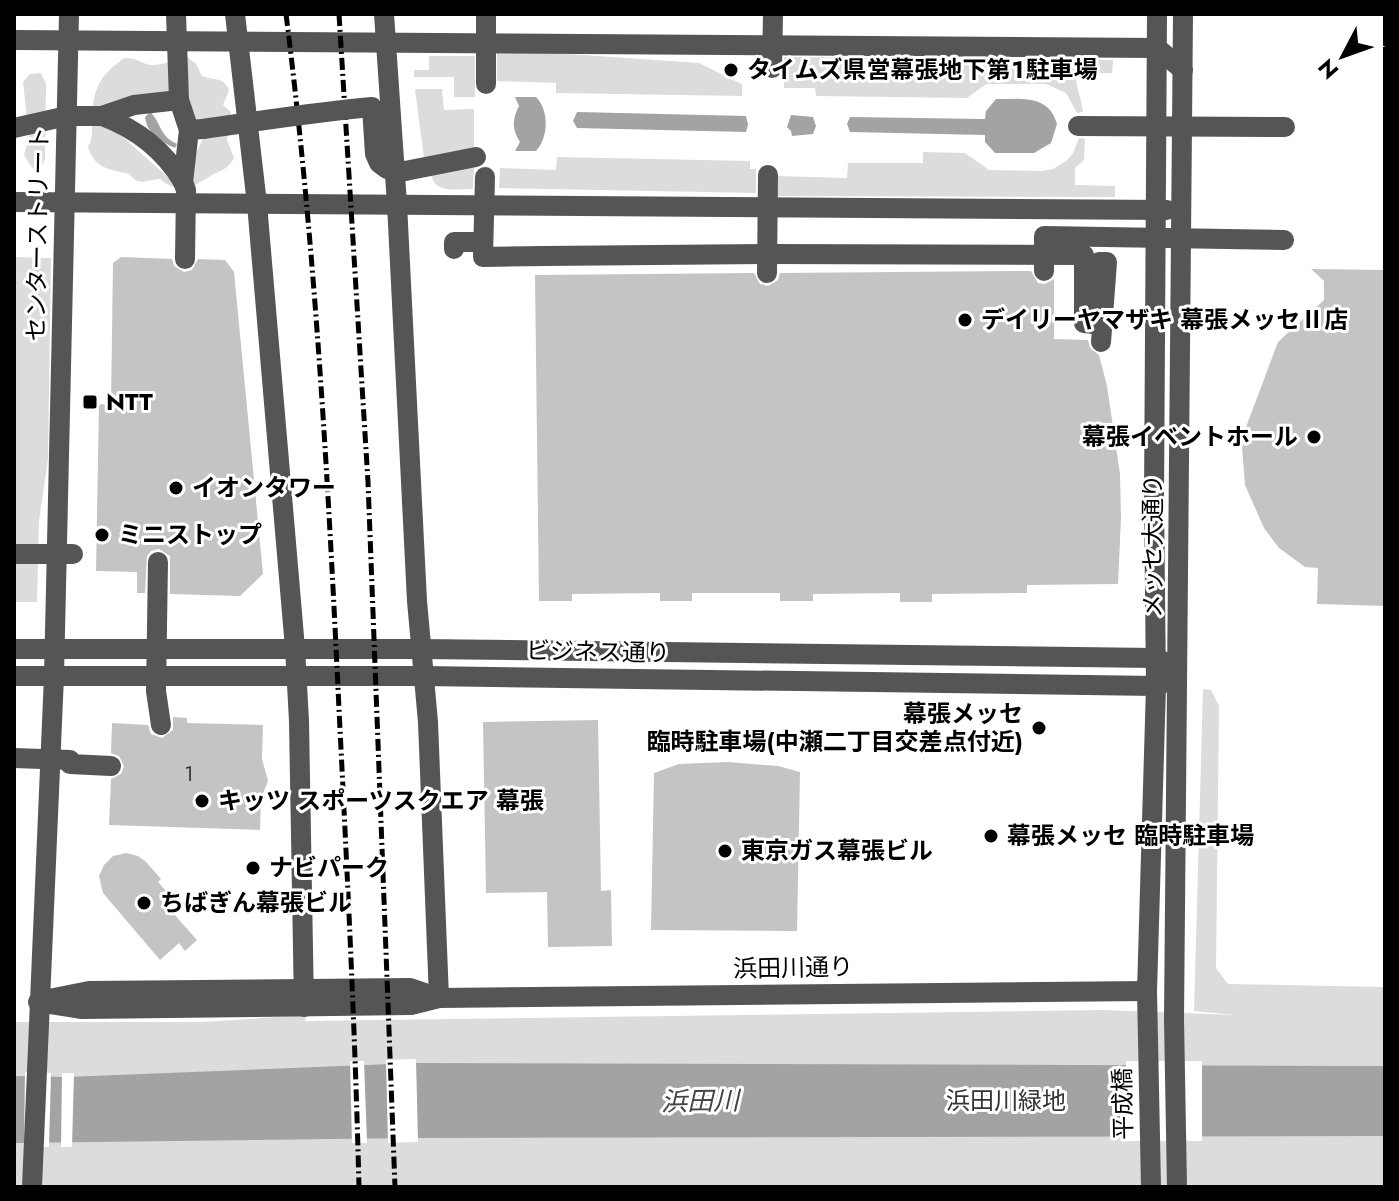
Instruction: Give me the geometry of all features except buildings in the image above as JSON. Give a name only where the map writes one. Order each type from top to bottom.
[{"type":"street","name":"センターストリート","points":[[32,1187],[54,676],[69,14]]},
{"type":"street","points":[[176,14],[179,100],[189,130],[183,182]]},
{"type":"street","points":[[235,14],[257,204],[295,648],[304,998]]},
{"type":"street","points":[[384,14],[424,676],[439,998]]},
{"type":"street","points":[[486,14],[486,84]]},
{"type":"street","points":[[772,68],[773,14]]},
{"type":"street","name":"メッセ大通り","points":[[1147,1026],[1156,686],[1157,14]]},
{"type":"street","name":"メッセ大通り","points":[[1177,1182],[1174,1029],[1183,14]]},
{"type":"street","points":[[14,40],[1157,48],[1183,70]]},
{"type":"street","points":[[14,128],[67,116],[102,116],[134,105],[179,100]]},
{"type":"street","points":[[189,130],[286,122],[308,112],[372,107],[375,154],[379,163],[391,171],[401,172],[476,157]]},
{"type":"street","points":[[102,116],[126,126],[149,141],[168,160],[183,182],[186,190],[185,259]]},
{"type":"street","points":[[1078,126],[1285,127]]},
{"type":"street","points":[[767,263],[768,175]]},
{"type":"street","points":[[485,177],[483,257],[767,263],[1044,262],[1084,255],[1084,323],[1094,324],[1099,262],[1107,262],[1101,342]]},
{"type":"street","points":[[14,202],[1183,211]]},
{"type":"street","points":[[1044,262],[1044,236],[1284,240]]},
{"type":"street","points":[[454,249],[454,242],[483,242]]},
{"type":"street","points":[[14,554],[73,554]]},
{"type":"street","points":[[158,562],[156,691],[161,725]]},
{"type":"street","name":"ビジネス通り","points":[[14,649],[295,648],[1155,658],[1179,671],[1156,686],[424,676],[14,676]]},
{"type":"street","points":[[14,758],[70,760],[70,764],[80,760],[111,766]]},
{"type":"street","name":"浜田川通り","points":[[38,1002],[82,1009],[304,998],[411,1005],[439,998],[1147,991]]},
{"type":"street","name":"平成橋","points":[[1147,1026],[1151,1184]]},
{"type":"green space","points":[[497,49],[699,63],[742,84],[742,96],[556,93],[556,83],[497,81]]},
{"type":"green space","points":[[186,56],[196,64],[202,76],[221,81],[229,90],[223,105],[231,112],[227,140],[234,158],[230,164],[194,185],[181,188],[160,179],[140,182],[129,174],[99,164],[88,147],[92,135],[94,101],[102,79],[124,58],[155,65]],"holes":[[[155,96],[180,105],[191,113],[204,137],[193,159],[173,182],[114,129]]]},
{"type":"green space","points":[[429,56],[475,56],[475,97],[454,97],[454,77],[414,77],[414,70],[429,70]]},
{"type":"green space","points":[[784,57],[1113,60],[1112,73],[1076,73],[1083,112],[1077,113],[1066,93],[1046,84],[986,84],[967,98],[816,96],[815,88],[784,88]]},
{"type":"green space","points":[[41,73],[46,84],[45,159],[42,166],[32,168],[24,155],[29,137],[23,82],[30,74]]},
{"type":"green space","points":[[415,89],[442,89],[444,110],[474,109],[474,150],[424,159]]},
{"type":"green space","points":[[1079,138],[1085,139],[1084,160],[1075,168],[1075,185],[1115,186],[1115,197],[776,196],[777,176],[847,178],[848,163],[923,163],[923,152],[965,153],[989,170],[1053,169],[1073,153]]},
{"type":"green space","points":[[557,157],[750,161],[750,169],[756,169],[756,193],[499,188],[500,168],[556,170]]},
{"type":"green space","points":[[474,166],[473,189],[441,187],[433,180],[431,173]]},
{"type":"green space","points":[[14,257],[51,258],[48,459],[39,521],[37,602],[14,602]]},
{"type":"green space","name":"浜田川緑地","points":[[1203,689],[1211,690],[1219,706],[1216,968],[1228,984],[1385,987],[1385,1187],[14,1187],[14,1022],[203,1022],[307,1015],[305,1021],[1103,1010],[1234,1015],[1194,1011]]},
{"type":"water","points":[[515,97],[536,97],[543,109],[545,131],[536,151],[515,151],[520,142],[514,129],[519,106]]},
{"type":"water","points":[[996,99],[1033,100],[1048,107],[1057,124],[1051,143],[1034,153],[995,153],[985,142],[985,135],[850,132],[847,124],[850,117],[985,119],[986,111]]},
{"type":"water","points":[[150,112],[166,137],[177,144],[175,148],[152,133],[145,117]]},
{"type":"water","points":[[577,112],[746,116],[748,125],[746,132],[577,128],[573,121]]},
{"type":"water","points":[[791,115],[813,117],[816,126],[813,134],[792,136],[787,127]]},
{"type":"water","name":"浜田川","points":[[416,1063],[1385,1066],[1385,1136],[411,1138],[14,1143],[14,1076],[66,1077]]},
{"type":"pier","points":[[416,1059],[418,1142],[388,1143],[386,1060]]},
{"type":"pier","points":[[350,1061],[364,1061],[367,1143],[352,1143]]},
{"type":"pier","points":[[1126,1061],[1202,1061],[1202,1141],[1126,1141]]},
{"type":"pier","points":[[25,1072],[51,1073],[49,1147],[24,1147]]},
{"type":"pier","points":[[62,1073],[74,1073],[72,1147],[61,1147]]},
{"type":"railway","points":[[286,14],[313,274],[325,448],[348,888],[359,1187]]},
{"type":"railway","points":[[339,14],[368,482],[395,1187]]},
{"type":"place","name":"タイムズ県営幕張地下第１駐車場","points":[[731,70]]},
{"type":"place","name":"デイリーヤマザキ 幕張メッセⅡ店","points":[[965,320]]},
{"type":"place","name":"NTT","points":[[90,402]]},
{"type":"place","name":"幕張イベントホール","points":[[1314,437]]},
{"type":"place","name":"イオンタワー","points":[[176,488]]},
{"type":"place","name":"ミニストップ","points":[[102,535]]},
{"type":"place","name":"幕張メッセ 臨時駐車場(中瀬二丁目交差点付近)","points":[[1039,728]]},
{"type":"place","name":"キッツ スポーツスクエア 幕張","points":[[202,801]]},
{"type":"place","name":"幕張メッセ 臨時駐車場","points":[[991,836]]},
{"type":"place","name":"東京ガス幕張ビル","points":[[725,851]]},
{"type":"place","name":"ナビパーク","points":[[253,868]]},
{"type":"place","name":"ちばぎん幕張ビル","points":[[144,903]]}]
